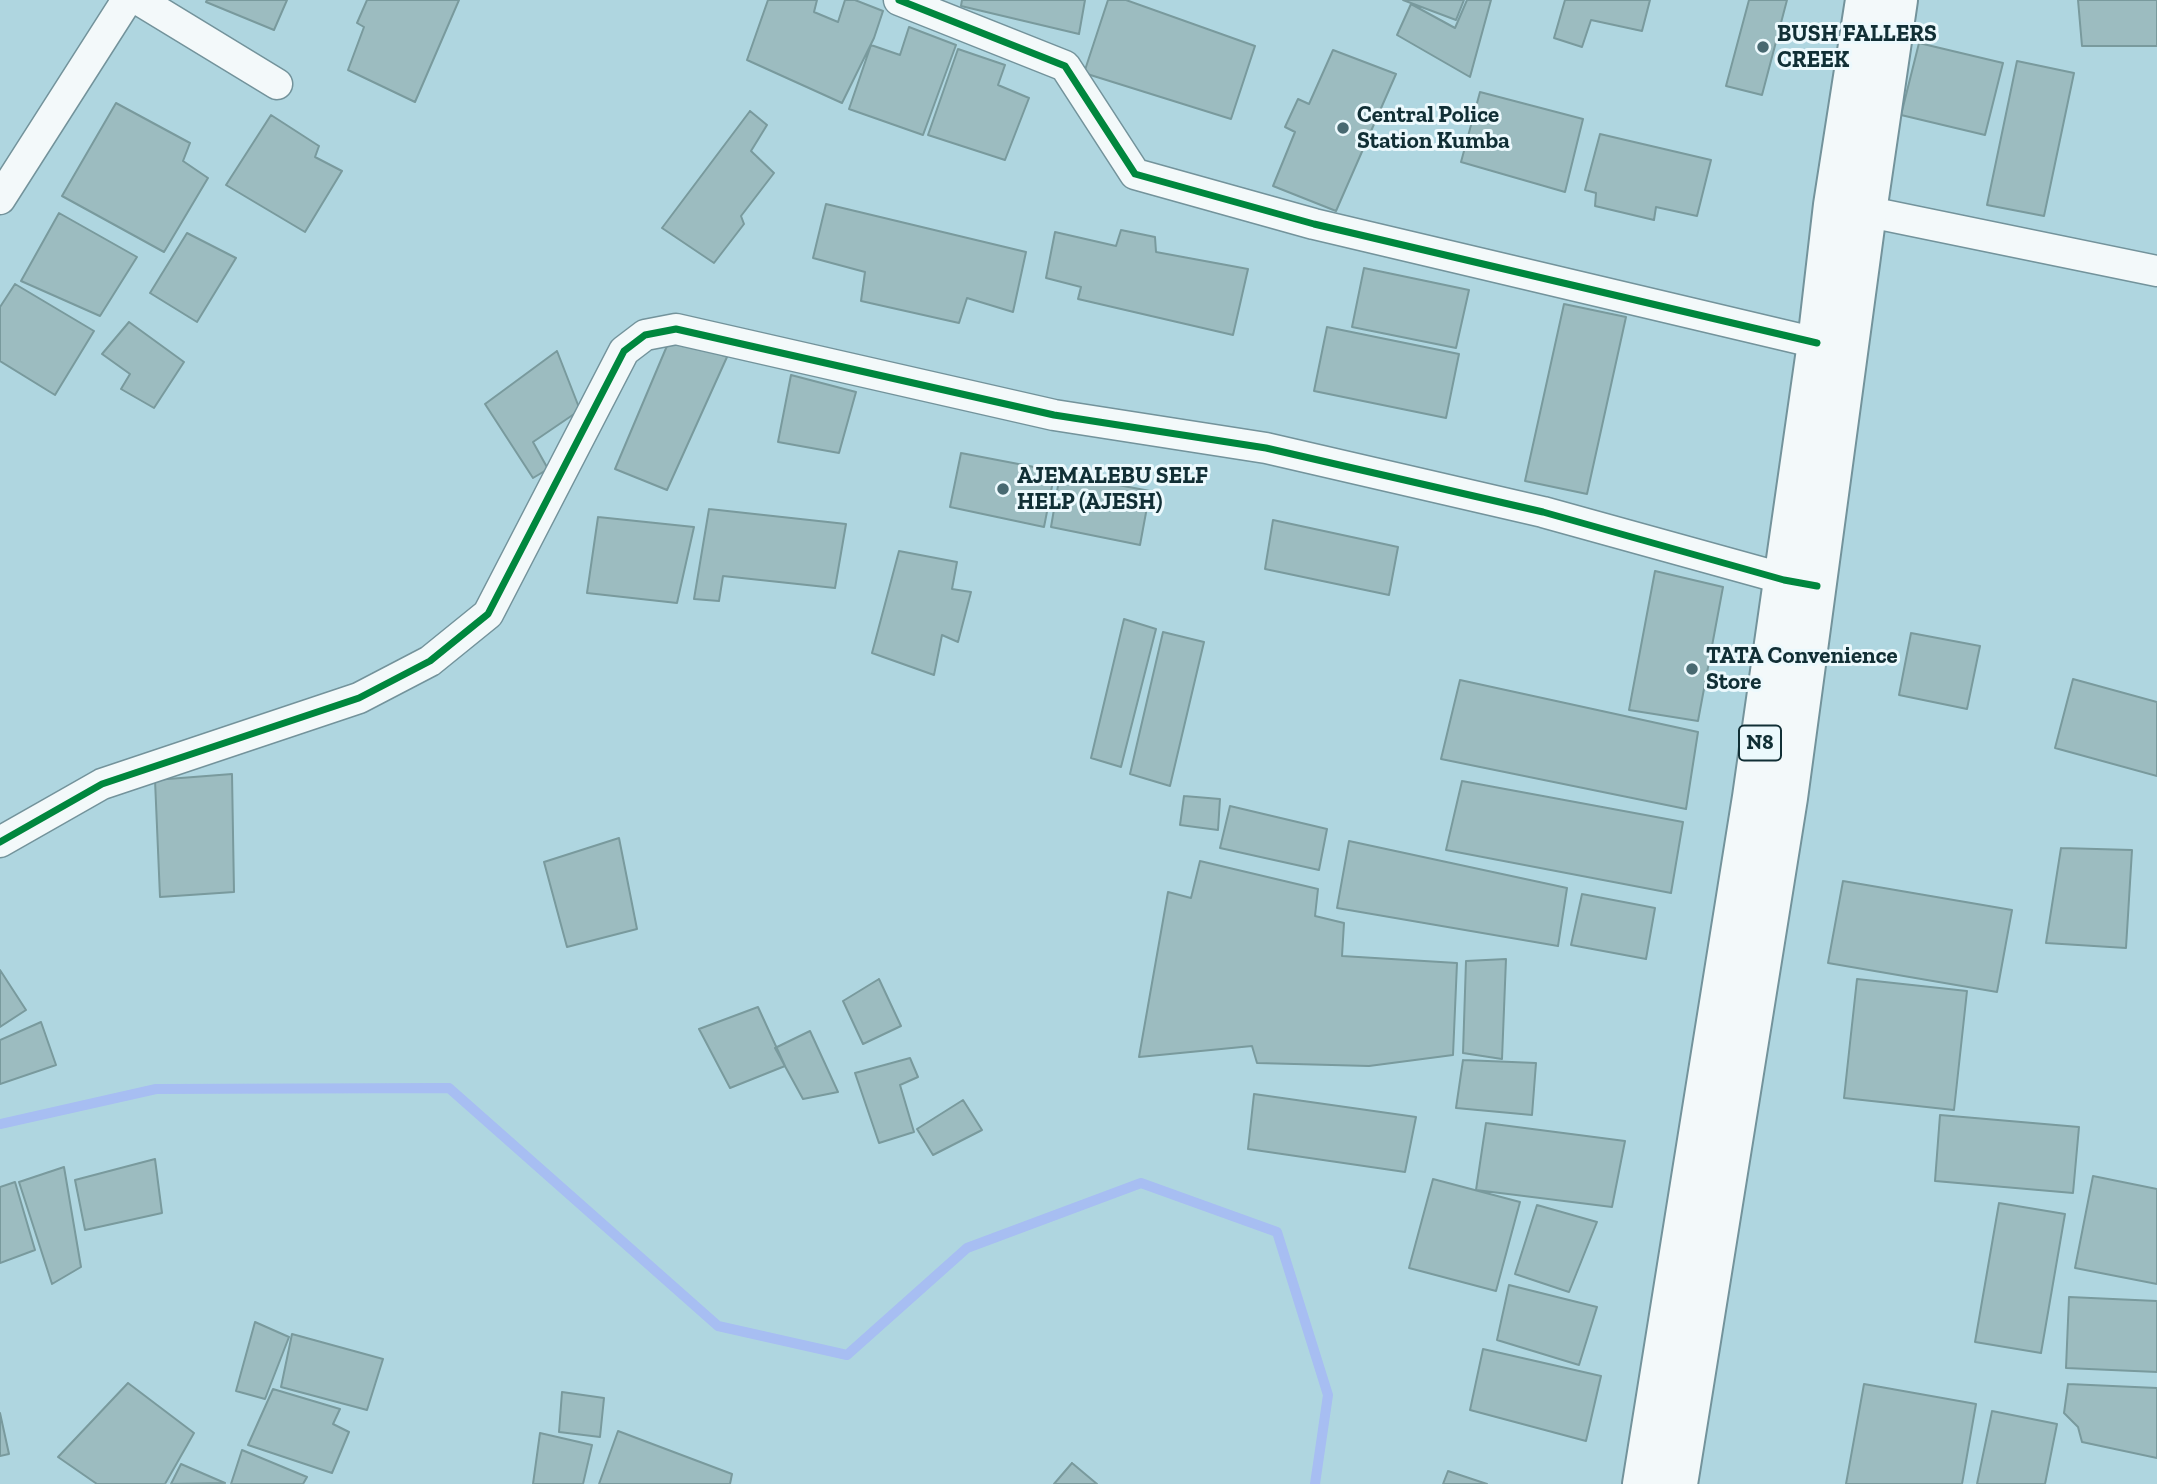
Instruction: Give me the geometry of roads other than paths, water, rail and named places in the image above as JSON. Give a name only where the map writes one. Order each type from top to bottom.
[{"type":"highway","name":"N8","points":[[1642,1484],[1752,797],[1800,583],[1850,208],[1865,0]]},
{"type":"highway","name":"N8","points":[[1678,1484],[1788,798],[1817,343],[1898,0]]},
{"type":"street","points":[[0,199],[127,0]]},
{"type":"street","points":[[139,0],[277,84]]},
{"type":"street","points":[[899,0],[1065,66],[1135,174],[1314,224],[1817,343]]},
{"type":"street","points":[[1850,208],[2157,271]]},
{"type":"street","points":[[0,842],[102,784],[359,698],[430,662],[488,614],[624,351],[645,335],[676,329],[1054,415],[1266,448],[1543,512],[1800,583]]},
{"type":"waterway","points":[[0,1124],[156,1089],[449,1088],[718,1326],[847,1355],[967,1248],[1141,1183],[1277,1232],[1328,1395],[1315,1484]]},
{"type":"place","name":"BUSH FALLERS CREEK","points":[[1763,47]]},
{"type":"place","name":"Central Police Station Kumba","points":[[1343,128]]},
{"type":"place","name":"AJEMALEBU SELF HELP (AJESH)","points":[[1003,489]]},
{"type":"place","name":"TATA Convenience Store","points":[[1692,669]]}]
